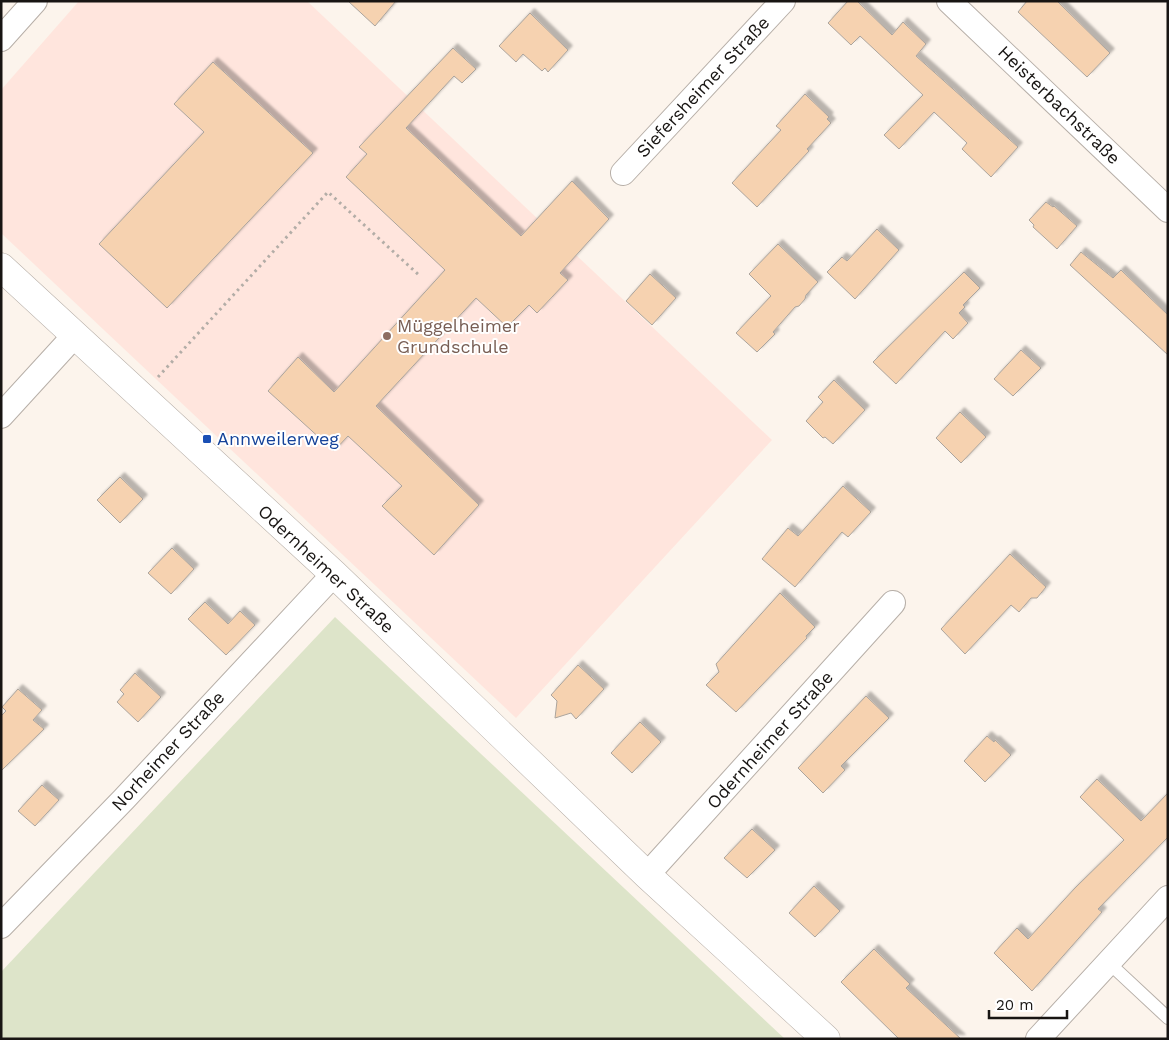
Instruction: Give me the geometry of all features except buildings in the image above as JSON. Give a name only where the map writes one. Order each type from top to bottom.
[{"type":"street","points":[[1,39],[35,1]]},
{"type":"street","name":"Siefersheimer Straße","points":[[623,173],[783,1]]},
{"type":"street","name":"Heisterbachstraße","points":[[949,1],[1168,210]]},
{"type":"street","name":"Odernheimer Straße","points":[[1,267],[334,574],[647,875],[826,1039]]},
{"type":"street","points":[[1,416],[75,335]]},
{"type":"street","name":"Norheimer Straße","points":[[1,926],[124,799],[334,574]]},
{"type":"street","name":"Odernheimer Straße","points":[[647,875],[893,604]]},
{"type":"street","points":[[1038,1039],[1168,898]]},
{"type":"lane","points":[[1108,963],[1168,1018]]},
{"type":"path","points":[[141,396],[328,192],[420,276]]},
{"type":"shaded area","name":"Müggelheimer Grundschule","points":[[79,1],[307,1],[772,440],[516,718],[1,233],[1,90]]},
{"type":"green space","points":[[335,617],[785,1039],[1,1039],[1,972]]},
{"type":"place","name":"Müggelheimer Grundschule","points":[[387,336]]},
{"type":"place","name":"Annweilerweg","points":[[207,439]]}]
